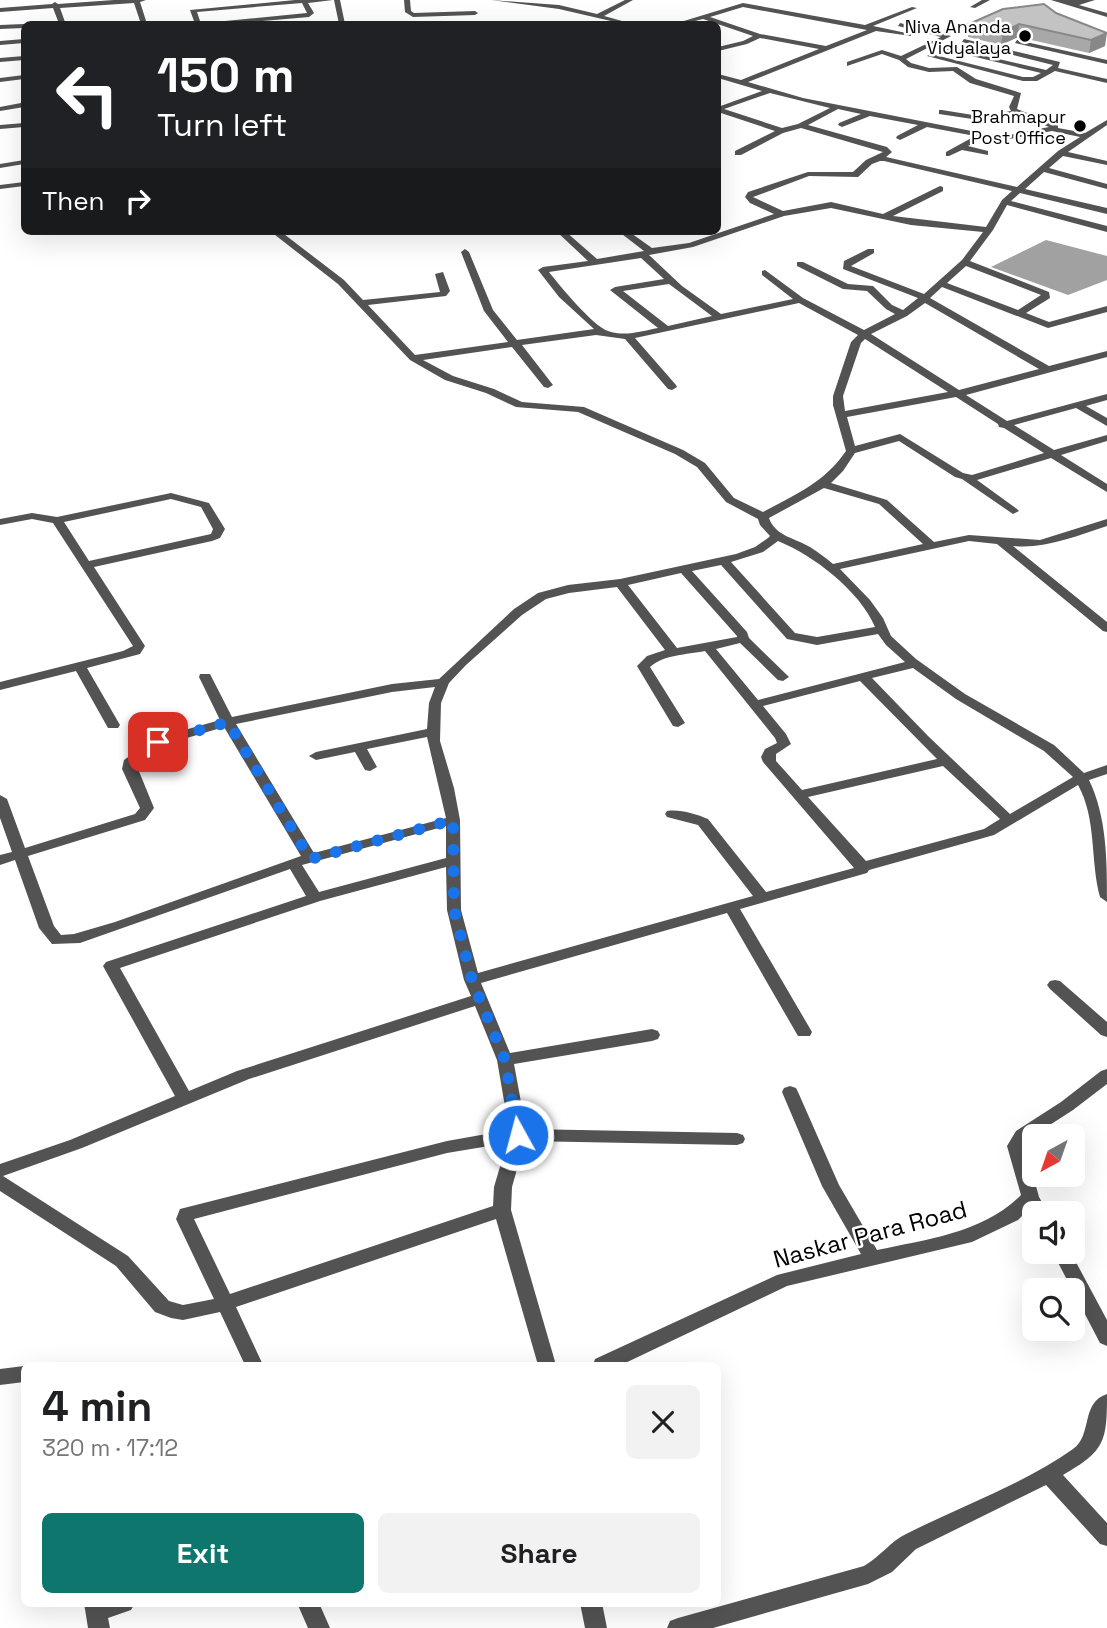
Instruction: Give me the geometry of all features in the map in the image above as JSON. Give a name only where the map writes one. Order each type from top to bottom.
[{"type":"street","points":[[136,0],[143,21]]},
{"type":"street","points":[[0,10],[43,2],[55,4],[143,0]]},
{"type":"street","points":[[188,0],[197,21]]},
{"type":"street","points":[[193,10],[330,0]]},
{"type":"street","points":[[337,0],[341,21]]},
{"type":"street","points":[[407,0],[408,12],[413,15],[475,13]]},
{"type":"street","points":[[494,0],[544,4],[618,21]]},
{"type":"street","points":[[598,16],[630,0]]},
{"type":"street","points":[[972,7],[987,0]]},
{"type":"street","points":[[1054,0],[1107,15]]},
{"type":"street","points":[[1067,3],[1092,0]]},
{"type":"street","points":[[239,21],[309,15],[311,13],[300,1]]},
{"type":"street","points":[[55,4],[62,21]]},
{"type":"street","points":[[688,21],[743,5],[867,26],[879,25],[948,36],[902,58]]},
{"type":"street","points":[[740,83],[915,8]]},
{"type":"street","points":[[703,17],[715,21]]},
{"type":"street","points":[[721,23],[759,36],[826,48]]},
{"type":"street","points":[[879,25],[909,35],[880,48],[879,52]]},
{"type":"street","points":[[0,27],[21,26]]},
{"type":"street","points":[[721,48],[745,43],[759,36]]},
{"type":"street","points":[[0,43],[21,41]]},
{"type":"street","points":[[931,56],[1023,79],[1034,79],[1057,64],[964,41]]},
{"type":"street","points":[[1017,43],[1107,62]]},
{"type":"street","points":[[947,49],[1107,81]]},
{"type":"street","points":[[850,64],[879,52],[902,58],[908,65],[929,71],[954,69],[973,81],[1014,93],[1018,97],[1013,107],[1018,112],[1059,129],[1087,136]]},
{"type":"street","points":[[0,60],[21,58]]},
{"type":"street","points":[[0,80],[21,77]]},
{"type":"street","points":[[721,77],[769,91],[982,135],[1004,138],[1059,129]]},
{"type":"street","points":[[721,108],[769,91]]},
{"type":"street","points":[[0,109],[21,105]]},
{"type":"street","points":[[738,153],[783,131],[801,126],[839,106]]},
{"type":"street","points":[[900,138],[928,125],[950,107]]},
{"type":"street","points":[[721,110],[783,131]]},
{"type":"street","points":[[942,112],[979,118],[1018,112]]},
{"type":"street","points":[[842,125],[870,113]]},
{"type":"street","points":[[851,451],[838,396],[856,342],[864,334],[904,314],[965,262],[989,230],[1005,202],[1061,153],[1107,122]]},
{"type":"street","points":[[0,127],[21,125]]},
{"type":"street","points":[[782,214],[753,201],[751,194],[808,174],[855,175],[887,150],[801,126]]},
{"type":"street","points":[[948,154],[982,135]]},
{"type":"street","points":[[960,147],[985,153]]},
{"type":"street","points":[[1061,153],[1107,163]]},
{"type":"street","points":[[879,158],[1107,211]]},
{"type":"street","points":[[0,166],[21,162]]},
{"type":"street","points":[[1043,169],[1107,187]]},
{"type":"street","points":[[0,187],[21,184]]},
{"type":"street","points":[[883,216],[940,189]]},
{"type":"street","points":[[1005,202],[1107,229]]},
{"type":"street","points":[[603,333],[562,295],[543,270],[712,239],[782,214],[831,205],[883,216],[989,230]]},
{"type":"street","points":[[279,235],[341,282],[413,358],[449,378],[490,391],[520,405],[580,409],[679,452],[701,466],[730,500],[763,517]]},
{"type":"street","points":[[565,235],[595,262]]},
{"type":"street","points":[[626,235],[670,281],[718,316]]},
{"type":"street","points":[[871,251],[847,263],[846,267],[923,298],[1047,369]]},
{"type":"street","points":[[465,252],[489,311],[548,385]]},
{"type":"street","points":[[965,262],[1046,294],[1047,296],[1019,314]]},
{"type":"street","points":[[800,264],[846,287],[870,288],[889,307],[904,314]]},
{"type":"street","points":[[765,273],[800,300],[864,334],[1107,489]]},
{"type":"street","points":[[363,303],[443,295],[445,291],[440,274]]},
{"type":"street","points":[[666,329],[615,290],[670,281]]},
{"type":"street","points":[[939,283],[1048,325],[1107,309]]},
{"type":"street","points":[[413,358],[603,333],[628,337],[800,300]]},
{"type":"street","points":[[628,337],[671,387]]},
{"type":"street","points":[[841,415],[956,394],[1107,354]]},
{"type":"street","points":[[1089,358],[1107,369]]},
{"type":"street","points":[[1003,425],[1107,397]]},
{"type":"street","points":[[1078,405],[1107,423]]},
{"type":"street","points":[[763,517],[823,484],[839,469],[851,451],[900,437],[966,477],[1013,511]]},
{"type":"street","points":[[966,477],[1107,438]]},
{"type":"street","points":[[823,484],[883,502],[932,546]]},
{"type":"street","points":[[0,522],[32,516],[57,520],[171,496],[205,505],[219,529],[216,536],[208,539],[87,565]]},
{"type":"street","points":[[763,517],[764,523],[776,536],[803,547],[845,582],[876,617],[880,631],[952,692],[1023,730],[1050,749],[1081,778],[1094,814],[1101,881],[1107,897]]},
{"type":"street","points":[[0,686],[127,654],[139,646],[57,520]]},
{"type":"street","points":[[828,568],[969,538],[1029,544],[1052,541],[1107,522]]},
{"type":"street","points":[[546,1362],[502,1210],[503,1187],[518,1135],[505,1060],[472,980],[454,910],[453,820],[432,732],[435,703],[443,682],[529,603],[568,589],[620,583],[757,551],[776,536]]},
{"type":"street","points":[[1001,542],[1107,628]]},
{"type":"street","points":[[723,560],[791,636],[817,640],[880,631]]},
{"type":"street","points":[[683,569],[743,635],[743,639],[783,677]]},
{"type":"street","points":[[620,583],[673,651]]},
{"type":"street","points":[[678,723],[643,666],[651,659],[673,651],[680,653],[743,639]]},
{"type":"street","points":[[708,647],[784,744],[770,752],[770,762],[801,794],[862,867]]},
{"type":"street","points":[[753,705],[917,663]]},
{"type":"street","points":[[80,666],[113,725]]},
{"type":"street","points":[[205,677],[228,722],[310,859]]},
{"type":"street","points":[[864,678],[1009,820]]},
{"type":"street","points":[[0,860],[139,817],[147,807],[129,769],[132,758],[158,742],[228,722],[392,688],[443,682]]},
{"type":"street","points":[[316,756],[432,732]]},
{"type":"street","points":[[360,748],[370,767]]},
{"type":"street","points":[[801,794],[946,761]]},
{"type":"street","points":[[472,980],[851,875],[862,867],[989,832],[1081,778],[1107,769]]},
{"type":"street","points":[[0,799],[47,928],[57,940],[66,941],[120,925],[293,863],[453,820]]},
{"type":"street","points":[[672,814],[703,822],[763,899]]},
{"type":"street","points":[[185,1098],[111,966],[315,898],[455,860]]},
{"type":"street","points":[[293,863],[315,898]]},
{"type":"street","points":[[732,908],[804,1032]]},
{"type":"street","points":[[1055,985],[1107,1031]]},
{"type":"street","points":[[0,1171],[76,1144],[243,1075],[480,999]]},
{"type":"street","points":[[505,1060],[652,1035]]},
{"type":"street","name":"Naskar Para Road","points":[[1034,1201],[1016,1146],[1022,1135],[1067,1106],[1107,1075]]},
{"type":"street","points":[[790,1092],[831,1186],[872,1258]]},
{"type":"street","points":[[252,1362],[223,1304],[185,1219],[186,1214],[225,1200],[447,1147],[518,1135],[737,1139]]},
{"type":"street","points":[[0,1182],[122,1261],[137,1275],[153,1301],[176,1314],[223,1304],[502,1210]]},
{"type":"street","name":"Naskar Para Road","points":[[608,1362],[783,1280],[972,1235],[1022,1211]]},
{"type":"street","points":[[1067,1264],[1107,1338]]},
{"type":"street","points":[[0,1377],[21,1374]]},
{"type":"street","points":[[678,1628],[868,1574],[885,1565],[909,1542],[1082,1454],[1093,1440],[1098,1411],[1107,1402]]},
{"type":"street","points":[[1048,1473],[1107,1537]]},
{"type":"street","points":[[96,1614],[114,1607]]},
{"type":"street","points":[[310,1607],[319,1628]]},
{"type":"street","points":[[592,1607],[596,1628]]},
{"type":"shaded area","points":[[1046,240],[1107,256],[1107,280],[1068,295],[991,267]]},
{"type":"building","points":[[1044,4],[1056,13],[1107,33],[1091,40],[1019,24],[1003,32],[969,24],[1003,9]]},
{"type":"place","name":"Niva Ananda Vidyalaya","points":[[1025,36]]},
{"type":"place","name":"Brahmapur Post Office","points":[[1080,126]]},
{"type":"route","points":[[158,742],[228,722],[310,859],[453,820],[454,910],[472,980],[505,1060],[518,1135]]}]
